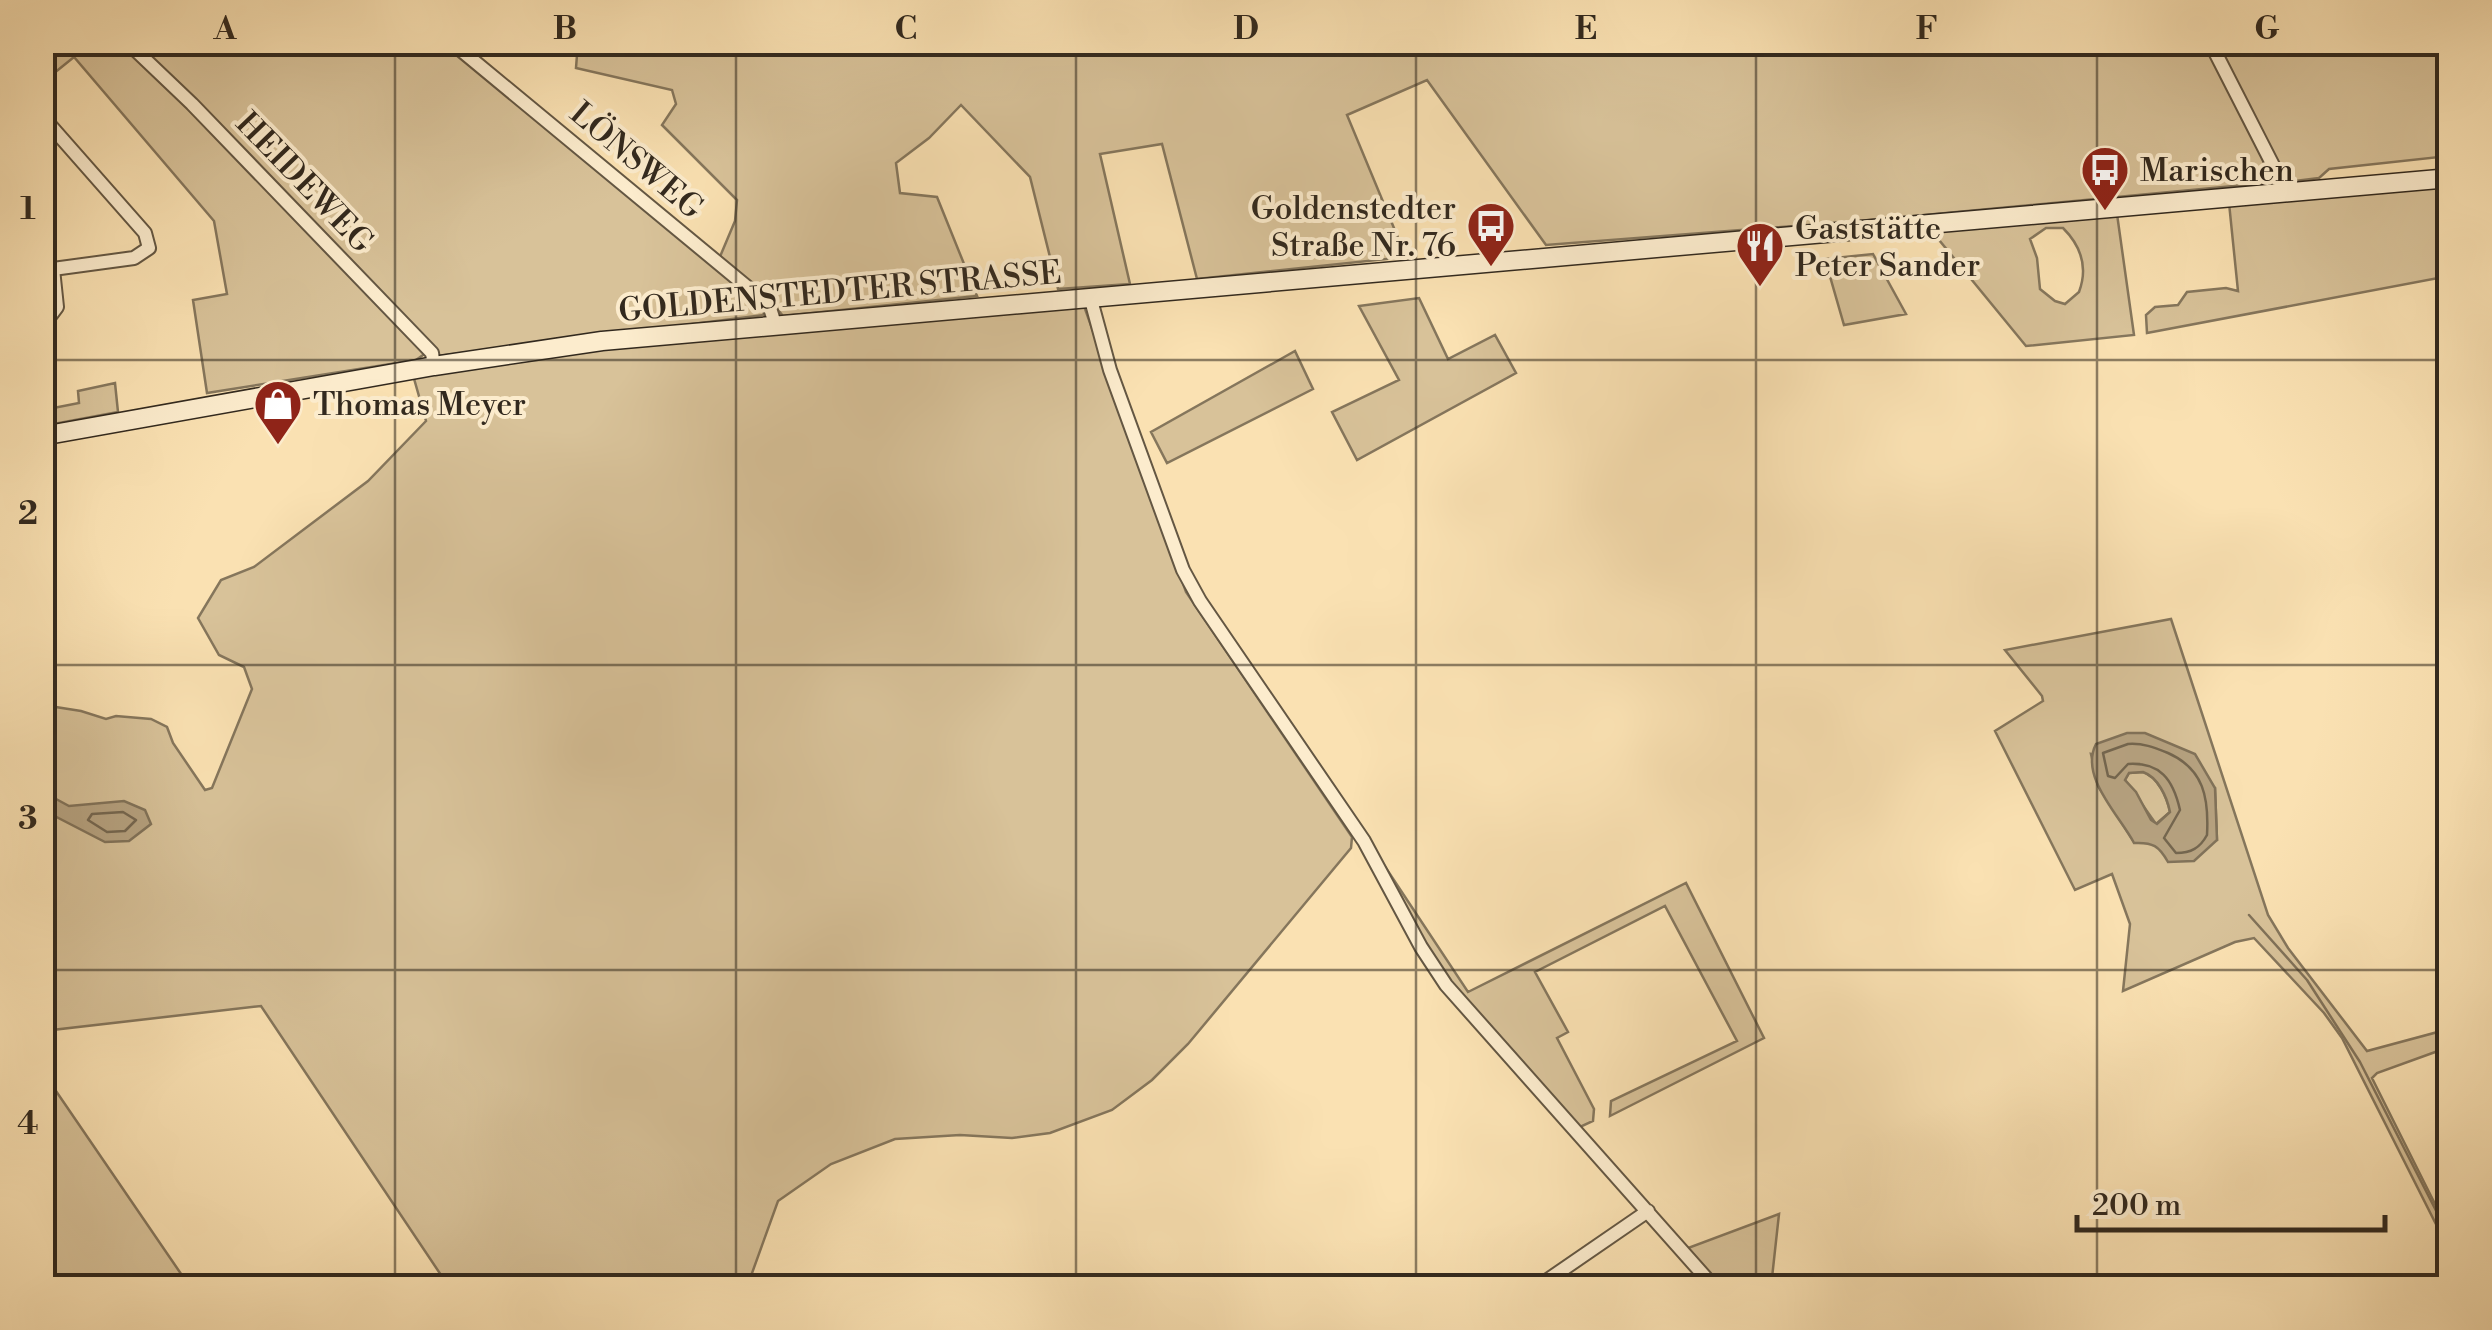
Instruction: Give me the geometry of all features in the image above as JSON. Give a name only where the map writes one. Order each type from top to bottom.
[{"type":"main road","name":"GOLDENSTEDTER STRASSE","points":[[42,436],[434,366],[602,341],[2450,178]]},
{"type":"street","name":"HEIDEWEG","points":[[127,42],[432,353],[434,366]]},
{"type":"street","name":"LÖNSWEG","points":[[451,42],[768,305],[776,327]]},
{"type":"street","points":[[2210,42],[2284,193]]},
{"type":"street","points":[[42,116],[146,233],[150,248],[134,258],[54,269]]},
{"type":"street","points":[[42,253],[54,269],[57,307],[42,317]]},
{"type":"street","points":[[1091,300],[1110,370],[1178,557],[1200,601],[1364,840],[1421,947],[1446,985],[1714,1288]]},
{"type":"street","points":[[1536,1288],[1648,1211]]},
{"type":"shaded area","points":[[578,42],[2205,43],[2276,182],[1871,220],[1546,245],[1427,80],[1347,115],[1406,257],[1197,279],[1162,144],[1100,154],[1130,284],[1058,289],[1030,177],[961,105],[929,138],[896,163],[900,193],[937,197],[977,296],[783,316],[769,299],[719,259],[735,221],[737,200],[662,125],[676,104],[672,90],[576,68]]},
{"type":"shaded area","points":[[42,43],[123,43],[424,348],[423,355],[416,360],[207,393],[193,300],[227,294],[214,221],[74,57],[53,74],[43,62]]},
{"type":"shaded area","points":[[132,43],[443,43],[761,302],[764,315],[438,356]]},
{"type":"shaded area","points":[[2216,43],[2449,43],[2449,156],[2329,169],[2319,178],[2287,182]]},
{"type":"shaded area","points":[[2439,185],[2449,197],[2449,276],[2147,333],[2146,315],[2155,307],[2178,305],[2187,292],[2226,288],[2238,291],[2229,203]]},
{"type":"shaded area","points":[[2117,214],[2134,335],[2026,346],[1935,235],[1939,228]],"holes":[[[2046,228],[2063,228],[2074,242],[2083,266],[2079,292],[2065,304],[2040,289],[2037,258],[2030,239]]]},
{"type":"shaded area","points":[[1873,254],[1906,314],[1844,325],[1825,259]]},
{"type":"shaded area","points":[[1419,298],[1448,359],[1495,335],[1516,373],[1357,460],[1332,412],[1399,380],[1359,306]]},
{"type":"shaded area","points":[[1084,306],[1186,592],[1352,837],[1351,848],[1188,1044],[1152,1080],[1112,1110],[1050,1133],[1012,1138],[960,1135],[895,1139],[831,1164],[778,1201],[747,1287],[449,1287],[261,1006],[43,1031],[43,705],[106,719],[151,719],[167,727],[173,743],[205,790],[212,788],[252,689],[244,667],[219,655],[198,618],[221,580],[254,567],[368,481],[426,421],[413,375],[600,345]]},
{"type":"shaded area","points":[[1295,351],[1313,389],[1167,463],[1151,432]]},
{"type":"shaded area","points":[[115,383],[118,412],[43,426],[43,410],[79,403],[78,391]]},
{"type":"shaded area","points":[[2171,619],[2268,915],[2288,948],[2367,1051],[2449,1029],[2449,1047],[2372,1078],[2449,1232],[2449,1250],[2342,1038],[2324,1013],[2254,938],[2235,942],[2123,991],[2130,924],[2112,874],[2075,890],[1995,731],[2043,701],[2005,650]],"holes":[[[2091,754],[2215,788],[2217,840],[2160,848],[2149,842],[2134,842],[2098,786]]]},
{"type":"shaded area","points":[[2143,772],[2157,783],[2169,806],[2170,812],[2156,824],[2125,780],[2129,773]]},
{"type":"shaded area","points":[[1372,847],[1468,992],[1686,883],[1764,1038],[1610,1116],[1611,1101],[1737,1041],[1665,906],[1535,972],[1568,1032],[1557,1038],[1594,1109],[1593,1121],[1580,1127],[1440,970]]},
{"type":"shaded area","points":[[43,1072],[190,1287],[43,1287]]},
{"type":"shaded area","points":[[1779,1214],[1771,1287],[1721,1287],[1688,1248]]},
{"type":"water","points":[[2127,733],[2145,733],[2195,754],[2215,788],[2217,840],[2194,861],[2168,862],[2155,846],[2134,843],[2097,783],[2092,757],[2096,744]],"holes":[[[2143,772],[2153,778],[2167,800],[2170,812],[2157,824],[2125,780],[2129,773]]]},
{"type":"water","points":[[45,793],[69,806],[124,801],[145,810],[151,824],[129,841],[105,842],[43,810]]},
{"type":"waterway","points":[[2249,915],[2307,980],[2360,1062],[2450,1238]]},
{"type":"place","name":"Marischen","points":[[2105,212]]},
{"type":"place","name":"Goldenstedter Straße Nr. 76","points":[[1491,268]]},
{"type":"place","name":"Gaststätte Peter Sander","points":[[1760,288]]},
{"type":"place","name":"Thomas Meyer","points":[[278,446]]}]
